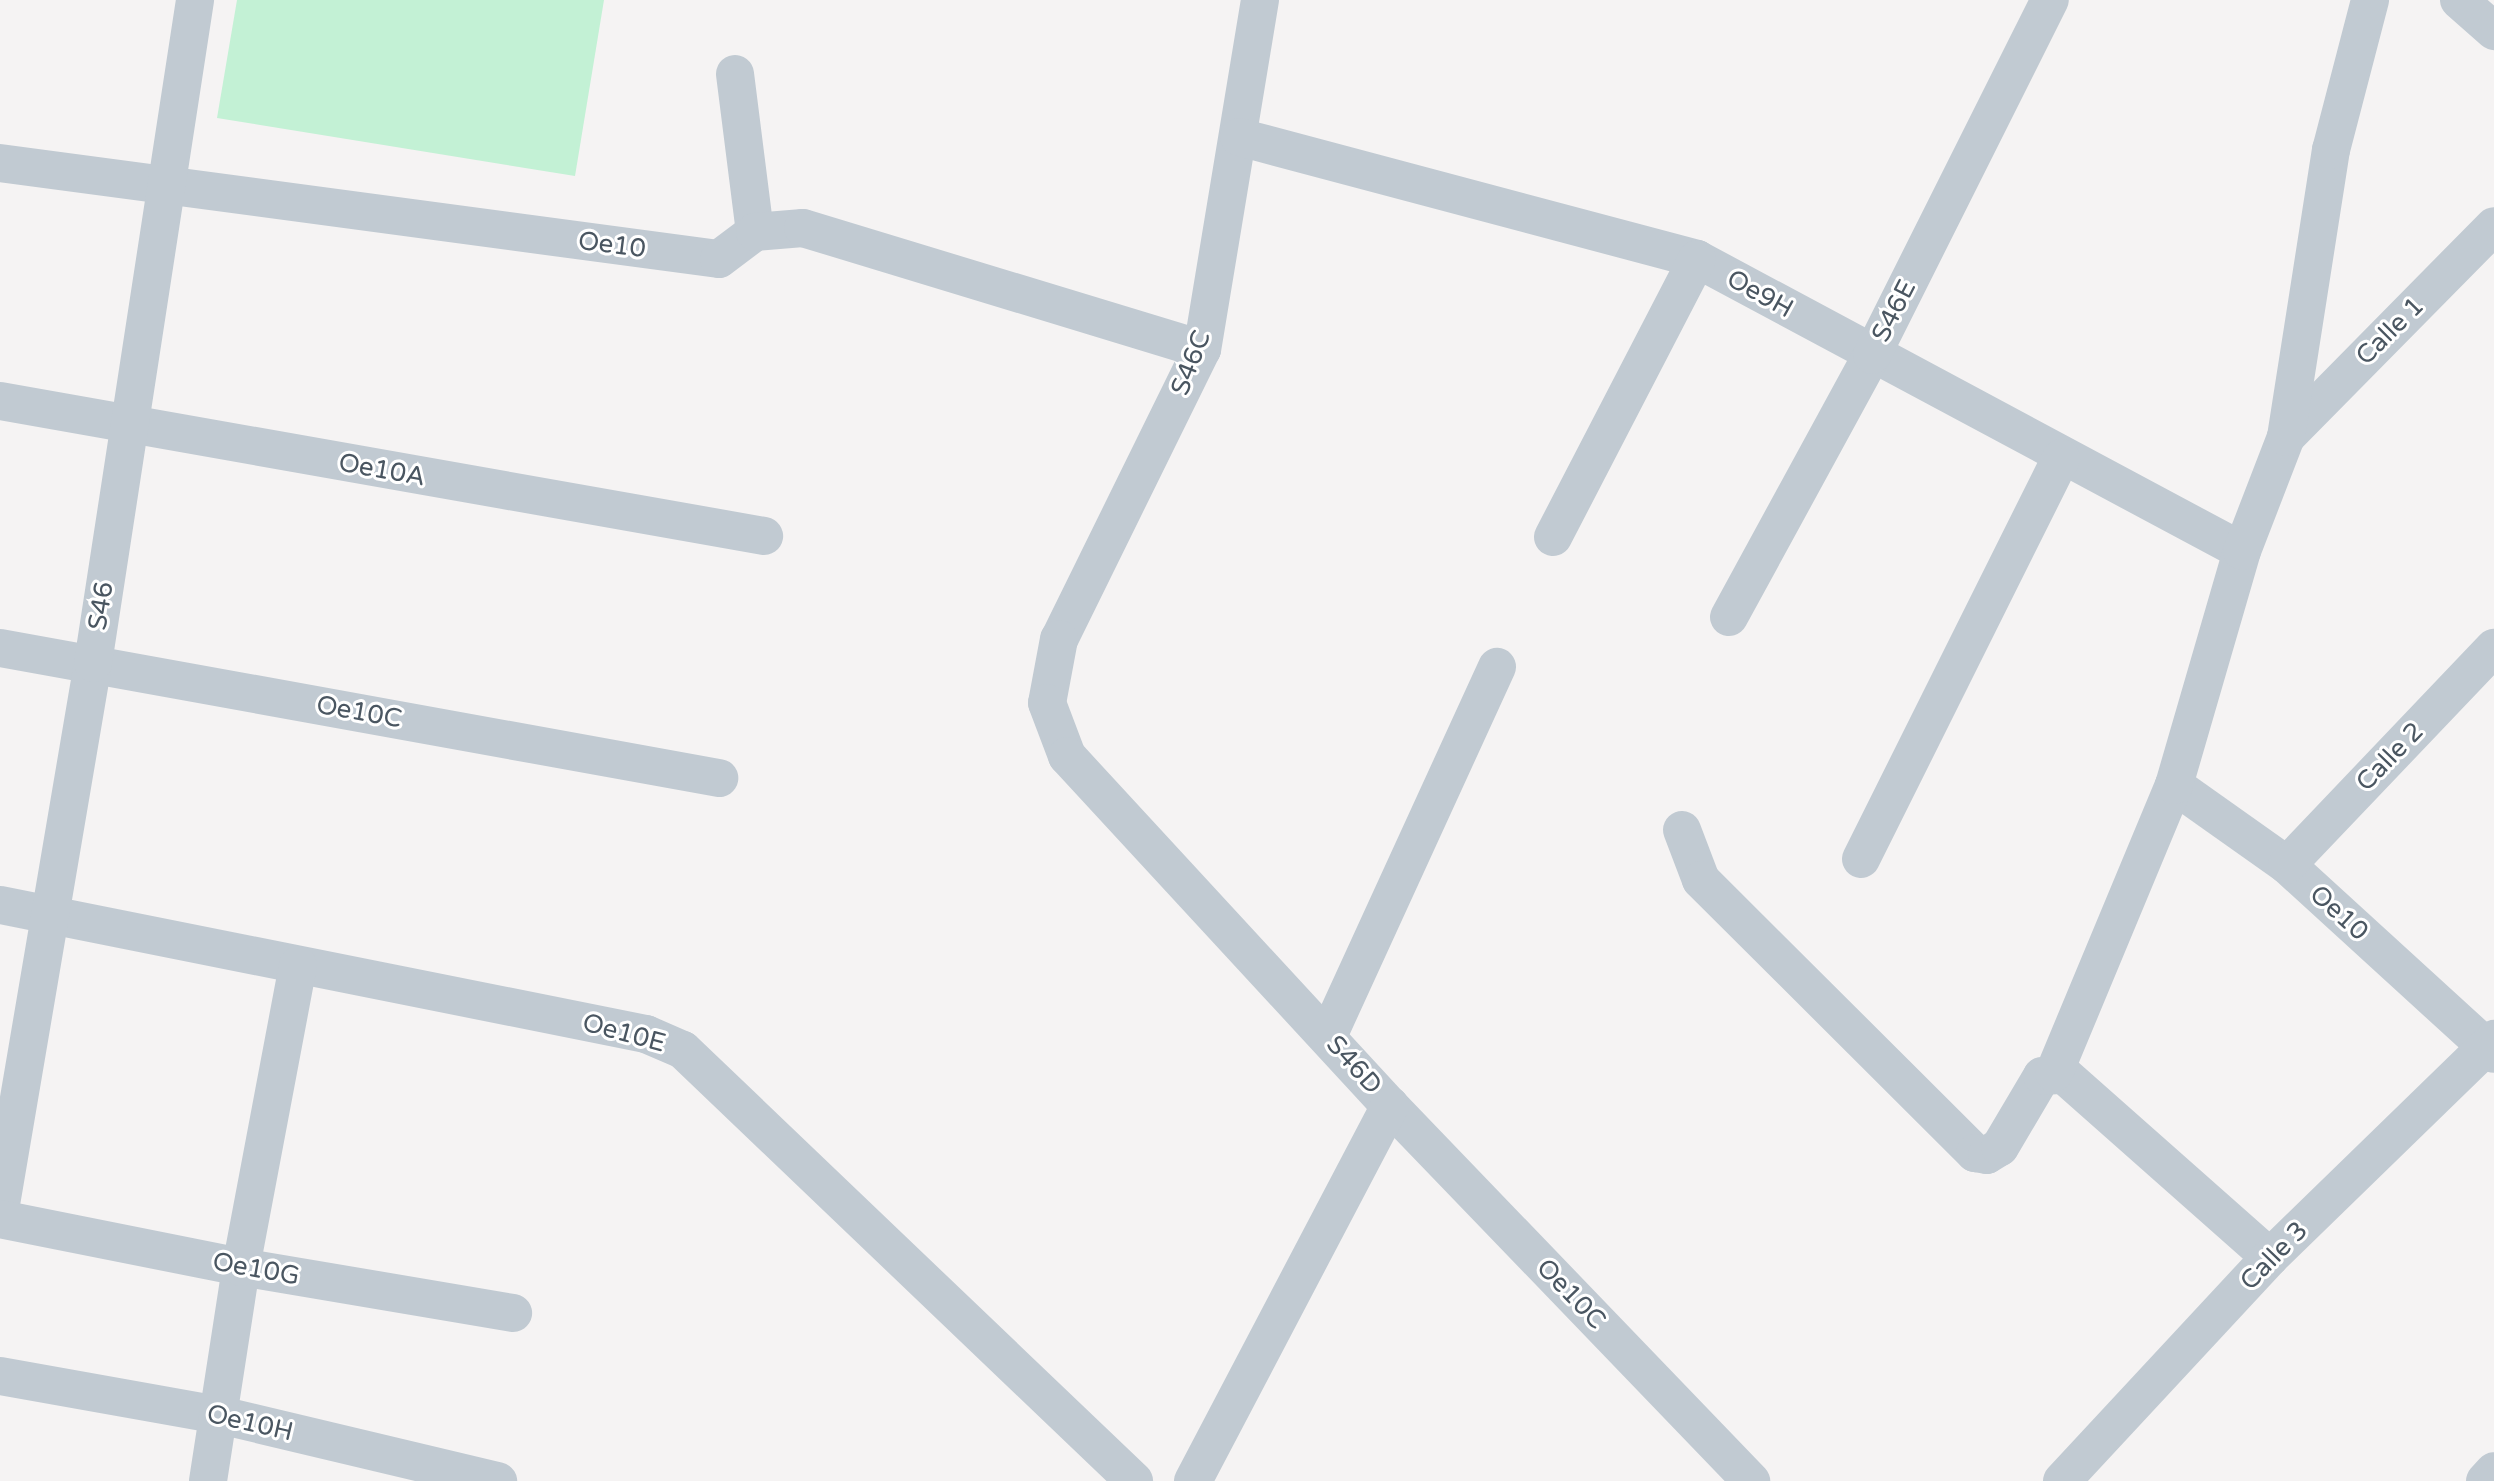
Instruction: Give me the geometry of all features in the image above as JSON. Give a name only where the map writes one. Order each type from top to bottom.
[{"type":"street","name":"S46","points":[[0,1210],[93,663],[195,0]]},
{"type":"street","name":"S46C","points":[[1047,703],[1059,639],[1202,349],[1260,0]]},
{"type":"street","name":"S46E","points":[[1729,617],[1872,355],[2050,0]]},
{"type":"street","points":[[2054,1073],[2174,785],[2242,551],[2286,437],[2331,150],[2370,0]]},
{"type":"street","points":[[2459,0],[2494,31]]},
{"type":"street","points":[[735,74],[755,232],[803,228],[1202,349]]},
{"type":"street","name":"Oe9H","points":[[1239,137],[1697,259],[2061,458],[2242,551]]},
{"type":"street","name":"Oe10","points":[[0,163],[164,188],[719,259],[755,232]]},
{"type":"street","name":"Calle 1","points":[[2286,437],[2494,226]]},
{"type":"street","points":[[1553,537],[1697,259]]},
{"type":"street","name":"Oe10A","points":[[0,401],[764,536]]},
{"type":"street","points":[[1861,859],[2061,458]]},
{"type":"street","name":"Oe10C","points":[[0,648],[719,778]]},
{"type":"street","name":"Calle 2","points":[[2287,865],[2494,648]]},
{"type":"street","points":[[1328,1036],[1497,667]]},
{"type":"street","name":"S46D","points":[[1047,703],[1067,756],[1390,1106],[1193,1481]]},
{"type":"street","name":"Oe10","points":[[2174,785],[2287,865],[2492,1046]]},
{"type":"street","points":[[1682,830],[1701,880],[1975,1153],[1987,1155],[2000,1147],[2042,1076],[2054,1073],[2064,1075],[2270,1257]]},
{"type":"street","name":"Oe10E","points":[[0,905],[646,1034],[683,1050],[1134,1481]]},
{"type":"street","points":[[208,1481],[241,1267],[298,965]]},
{"type":"street","name":"Calle 3","points":[[2062,1481],[2270,1257],[2492,1046]]},
{"type":"street","name":"Oe10C","points":[[1390,1106],[1751,1481]]},
{"type":"street","name":"Oe10G","points":[[0,1219],[241,1267],[513,1313]]},
{"type":"street","name":"Oe10H","points":[[0,1376],[220,1415],[498,1481]]},
{"type":"street","points":[[2485,1481],[2494,1471]]},
{"type":"green space","points":[[237,0],[604,0],[575,176],[217,118]]}]
